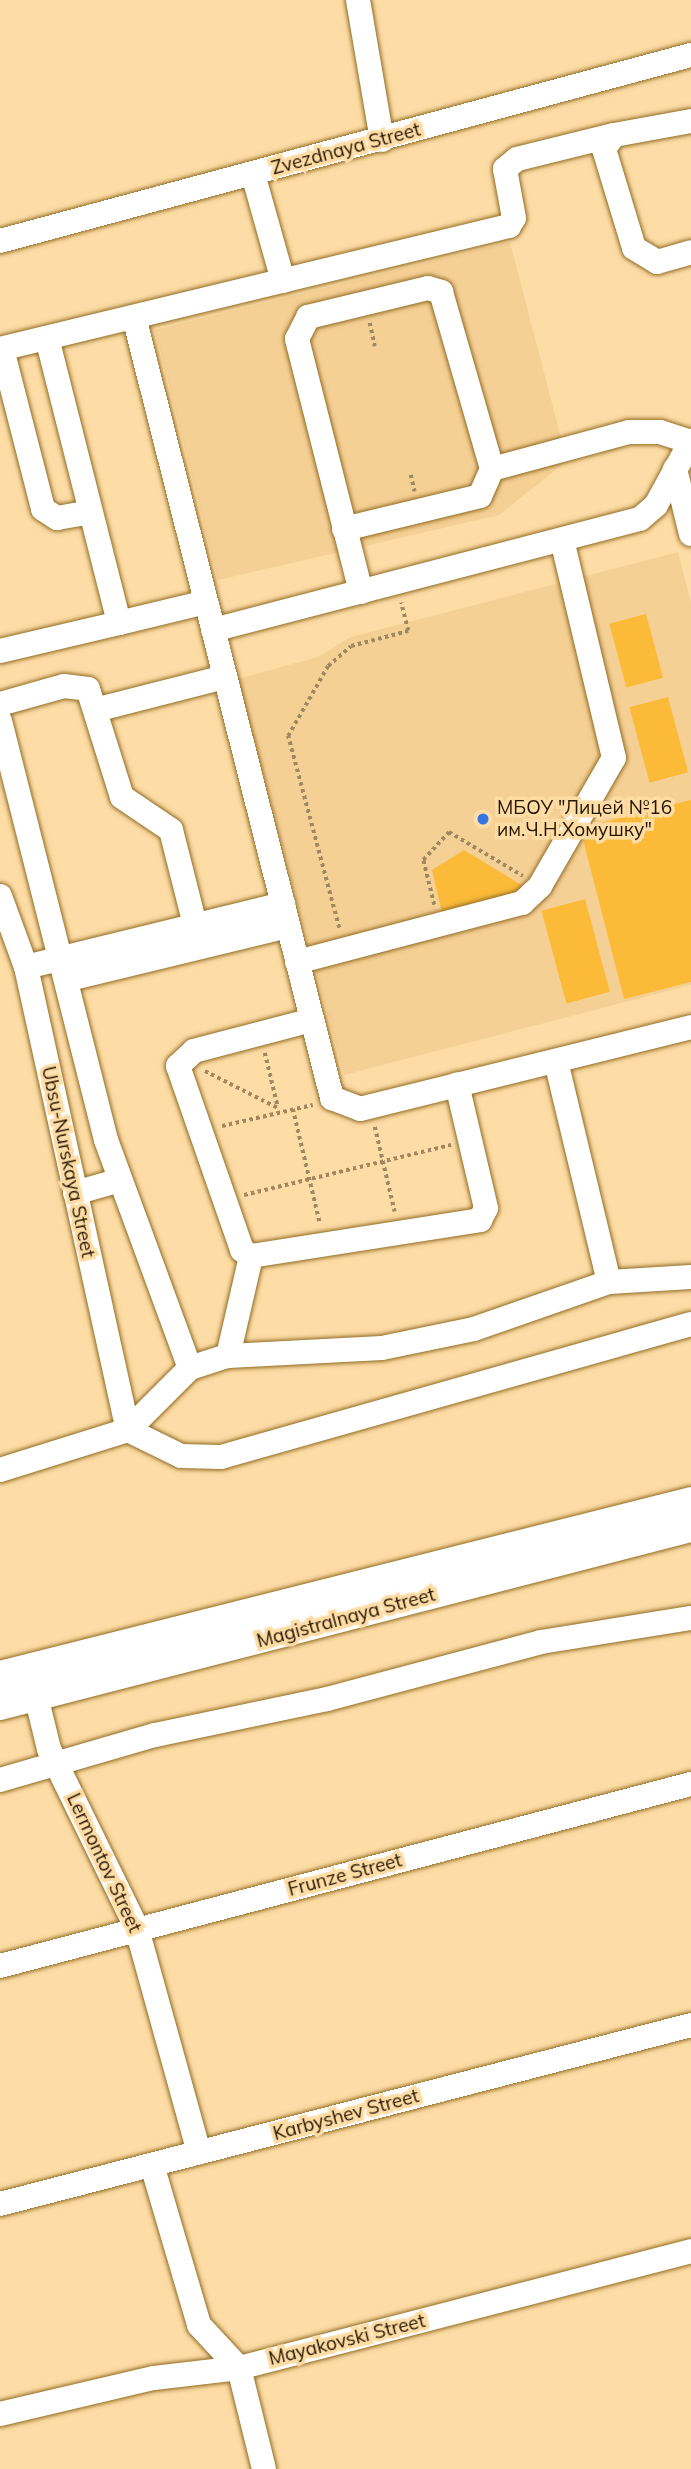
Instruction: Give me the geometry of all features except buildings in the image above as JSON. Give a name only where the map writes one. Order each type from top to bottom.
[{"type":"main road","name":"Magistralnaya Street","points":[[0,1675],[691,1502]]},
{"type":"main road","name":"Magistralnaya Street","points":[[0,1705],[691,1527]]},
{"type":"street","points":[[358,0],[382,139]]},
{"type":"street","name":"Zvezdnaya Street","points":[[0,241],[691,55]]},
{"type":"street","points":[[90,512],[57,519],[45,513],[1,349],[509,226],[514,218],[505,169],[517,159],[614,135],[691,121]]},
{"type":"street","points":[[614,135],[604,149],[634,248],[657,262],[691,252]]},
{"type":"street","points":[[253,174],[283,281]]},
{"type":"street","points":[[344,529],[481,496],[492,469],[441,292],[428,288],[308,317],[297,339],[344,529],[361,592]]},
{"type":"street","points":[[134,317],[297,962],[335,1099],[353,1110],[691,1027]]},
{"type":"street","points":[[47,338],[119,623]]},
{"type":"street","points":[[213,630],[647,516],[691,441],[660,432],[629,432],[492,469]]},
{"type":"street","points":[[675,469],[691,534]]},
{"type":"street","points":[[297,962],[522,902],[540,886],[614,758],[562,540]]},
{"type":"street","points":[[0,651],[206,602]]},
{"type":"street","points":[[99,709],[225,677]]},
{"type":"street","points":[[0,704],[78,685],[88,689],[99,709],[122,797],[171,830],[195,925]]},
{"type":"street","points":[[0,721],[120,1180],[190,1368]]},
{"type":"street","name":"Ubsu-Nurskaya Street","points":[[0,896],[26,967],[128,1430]]},
{"type":"street","points":[[66,968],[195,925],[285,915]]},
{"type":"street","points":[[26,967],[66,968],[285,915]]},
{"type":"street","points":[[312,1020],[260,1033],[181,1059],[178,1074],[242,1250],[251,1256],[473,1223],[485,1214],[457,1084]]},
{"type":"street","points":[[556,1062],[609,1282]]},
{"type":"street","points":[[75,1194],[120,1180]]},
{"type":"street","points":[[228,1356],[251,1256]]},
{"type":"street","points":[[0,1470],[128,1430],[190,1368],[228,1356],[382,1348],[474,1329],[609,1282],[691,1277]]},
{"type":"street","points":[[128,1430],[181,1456],[220,1457],[691,1325]]},
{"type":"street","points":[[0,1780],[541,1642],[691,1618]]},
{"type":"street","name":"Lermontov Street","points":[[36,1696],[57,1765],[137,1929],[199,2153]]},
{"type":"street","name":"Frunze Street","points":[[0,1966],[691,1784]]},
{"type":"street","name":"Karbyshev Street","points":[[0,2204],[691,2025]]},
{"type":"street","points":[[152,2165],[199,2325],[239,2368],[264,2469]]},
{"type":"street","name":"Mayakovski Street","points":[[0,2414],[154,2378],[239,2368],[691,2251]]},
{"type":"path","points":[[345,950],[288,736],[328,666],[351,646],[408,631],[395,583]]},
{"type":"path","points":[[438,924],[423,860],[449,832],[540,886]]},
{"type":"path","points":[[260,1033],[279,1110]]},
{"type":"path","points":[[181,1059],[279,1110]]},
{"type":"path","points":[[199,1132],[279,1110],[335,1099]]},
{"type":"path","points":[[370,1106],[400,1234]]},
{"type":"path","points":[[293,1109],[326,1246]]},
{"type":"path","points":[[224,1200],[470,1141]]},
{"type":"shaded area","points":[[510,242],[567,461],[499,515],[218,580],[155,330]]},
{"type":"shaded area","name":"МБОУ \"Лицей №16 им.Ч.Н.Хомушку\"","points":[[678,552],[691,603],[691,985],[344,1075],[238,679],[318,657],[351,637]]},
{"type":"shaded area","points":[[646,614],[663,678],[626,688],[609,624]]},
{"type":"shaded area","points":[[668,697],[688,772],[650,783],[629,707]]},
{"type":"shaded area","points":[[691,800],[691,982],[624,999],[580,828]]},
{"type":"shaded area","points":[[464,850],[523,886],[526,891],[443,917],[432,870]]},
{"type":"shaded area","points":[[585,899],[610,992],[566,1003],[542,911]]},
{"type":"place","name":"МБОУ \"Лицей №16 им.Ч.Н.Хомушку\"","points":[[483,819]]}]
